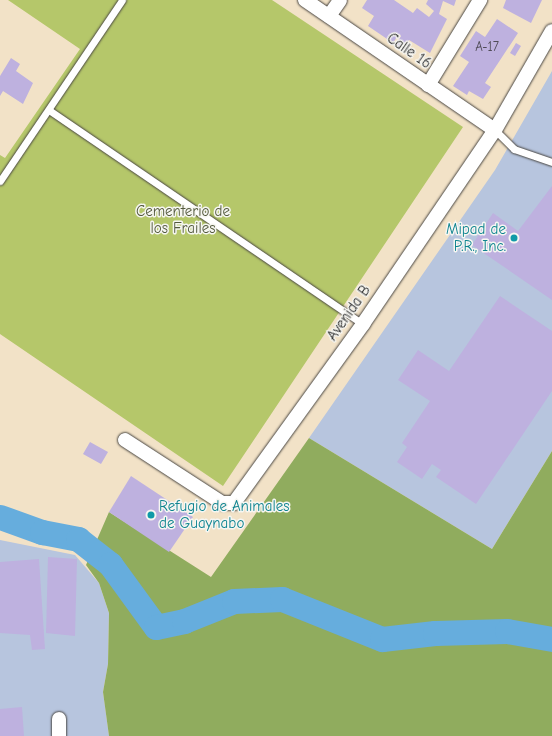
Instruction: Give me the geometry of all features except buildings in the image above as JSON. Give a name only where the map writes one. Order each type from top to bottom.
[{"type":"street","name":"Calle 16","points":[[305,0],[495,130]]},
{"type":"street","points":[[329,16],[340,0]]},
{"type":"street","points":[[428,85],[480,0]]},
{"type":"street","name":"Avenida B","points":[[125,440],[222,503],[234,503],[363,324],[495,130],[552,31]]},
{"type":"street","points":[[59,719],[59,736]]},
{"type":"lane","points":[[0,181],[122,0]]},
{"type":"lane","points":[[49,110],[363,324]]},
{"type":"lane","points":[[495,130],[514,149],[552,162]]},
{"type":"shaded area","points":[[552,71],[552,451],[492,549],[309,438],[495,170]]},
{"type":"shaded area","points":[[0,540],[75,555],[99,583],[109,613],[108,664],[103,692],[109,736],[0,736]]},
{"type":"green space","name":"Cementerio de los Frailes","points":[[8,0],[272,0],[463,127],[223,486],[0,334],[0,155],[5,158],[80,49]]},
{"type":"green space","points":[[309,438],[492,549],[552,451],[552,736],[109,736],[103,692],[108,664],[109,613],[99,583],[86,565],[109,512],[211,577]]},
{"type":"waterway","points":[[0,517],[42,532],[78,539],[110,564],[156,627],[184,621],[234,601],[282,599],[382,639],[435,633],[507,631],[552,639]]},
{"type":"place","name":"Mipad de P.R., Inc.","points":[[514,238]]},
{"type":"place","name":"Refugio de Animales de Guaynabo","points":[[151,515]]}]
